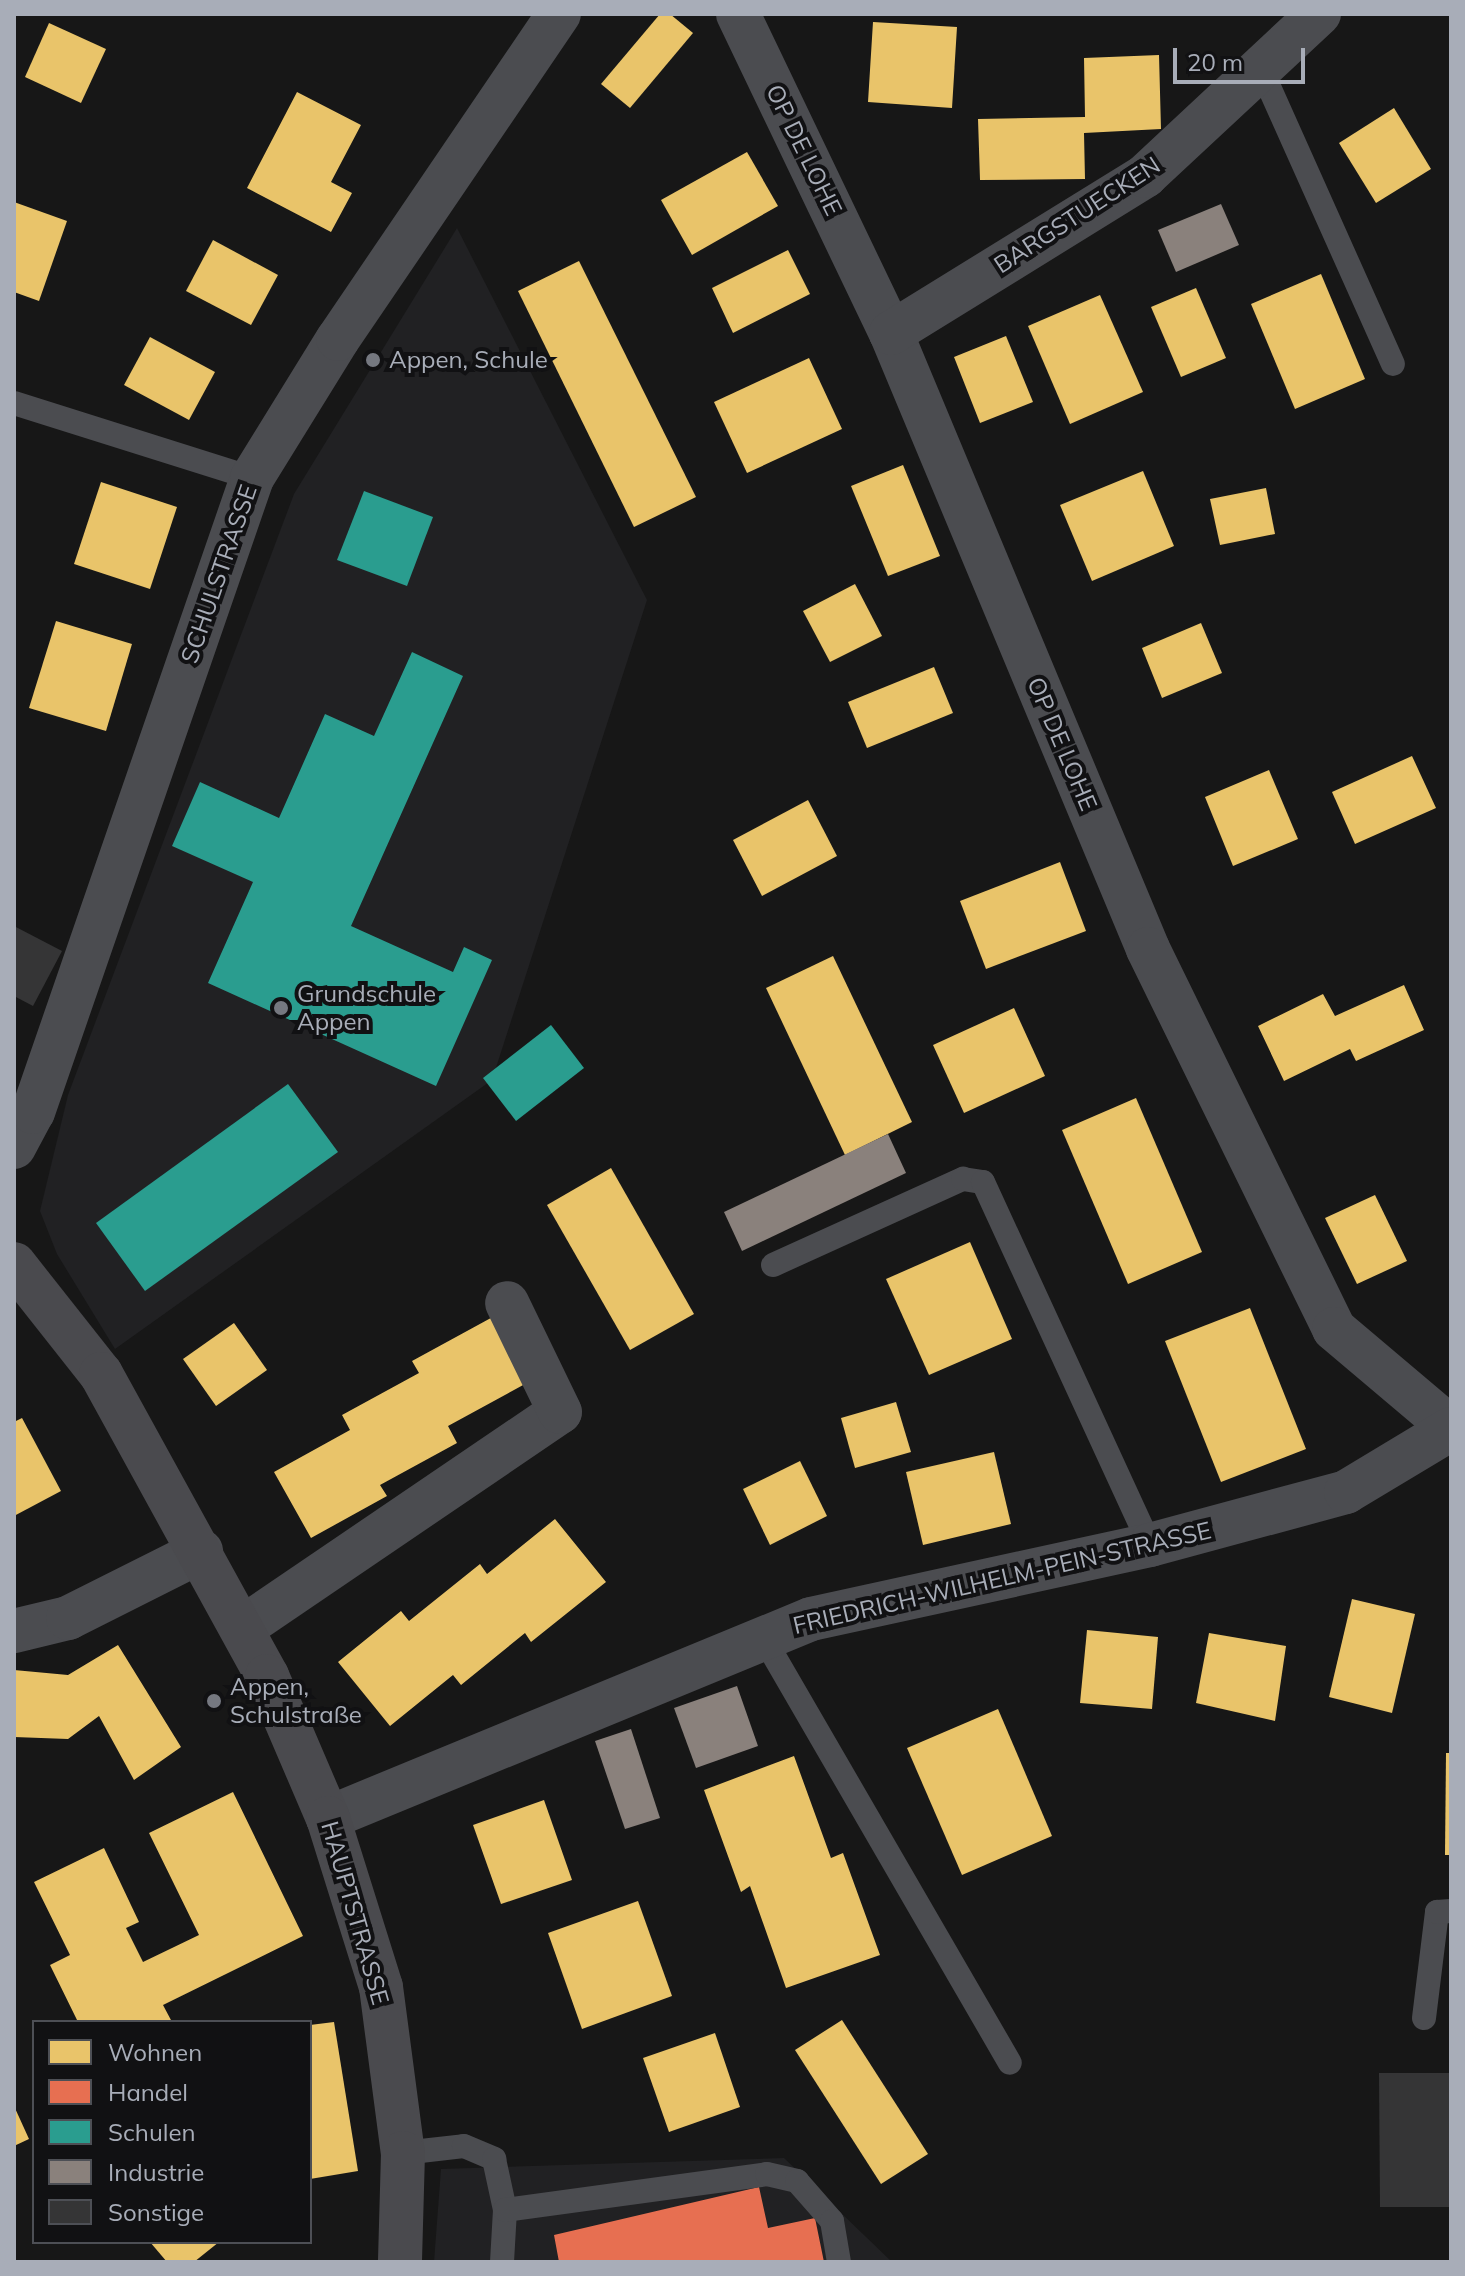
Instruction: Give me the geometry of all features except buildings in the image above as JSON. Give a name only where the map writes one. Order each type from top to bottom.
[{"type":"main road","name":"HAUPTSTRASSE","points":[[14,1264],[101,1374],[242,1628],[328,1818],[381,1987],[403,2153],[400,2262]]},
{"type":"street","name":"OP DE LOHE","points":[[738,14],[891,333],[1148,949],[1334,1329],[1451,1429]]},
{"type":"street","name":"BARGSTUECKEN","points":[[891,333],[1145,176],[1319,14]]},
{"type":"street","name":"SCHULSTRASSE","points":[[14,1147],[33,1112],[252,478],[338,339],[546,20]]},
{"type":"street","points":[[242,1628],[560,1412],[507,1303]]},
{"type":"street","name":"FRIEDRICH-WILHELM-PEIN-STRASSE","points":[[328,1818],[811,1619],[1150,1545],[1346,1492],[1451,1429]]},
{"type":"street","points":[[14,1631],[97,1606],[201,1551]]},
{"type":"lane","points":[[1261,69],[1393,364]]},
{"type":"lane","points":[[14,403],[252,478]]},
{"type":"lane","points":[[773,1265],[963,1179],[983,1182],[1150,1545]]},
{"type":"lane","points":[[763,1637],[1010,2063]]},
{"type":"lane","points":[[1424,2018],[1437,1912],[1451,1911]]},
{"type":"lane","points":[[403,2153],[464,2146],[494,2159],[505,2210],[502,2262]]},
{"type":"lane","points":[[505,2210],[767,2174],[797,2181],[832,2221],[839,2262]]},
{"type":"shaded area","points":[[457,228],[647,600],[492,1080],[115,1349],[57,1254],[40,1211],[68,1095],[294,494]]},
{"type":"shaded area","points":[[784,2158],[892,2262],[434,2262],[441,2169]]},
{"type":"place","name":"Appen, Schule","points":[[373,360]]},
{"type":"place","name":"Grundschule Appen","points":[[281,1008]]},
{"type":"place","name":"Appen, Schulstraße","points":[[214,1701]]}]
